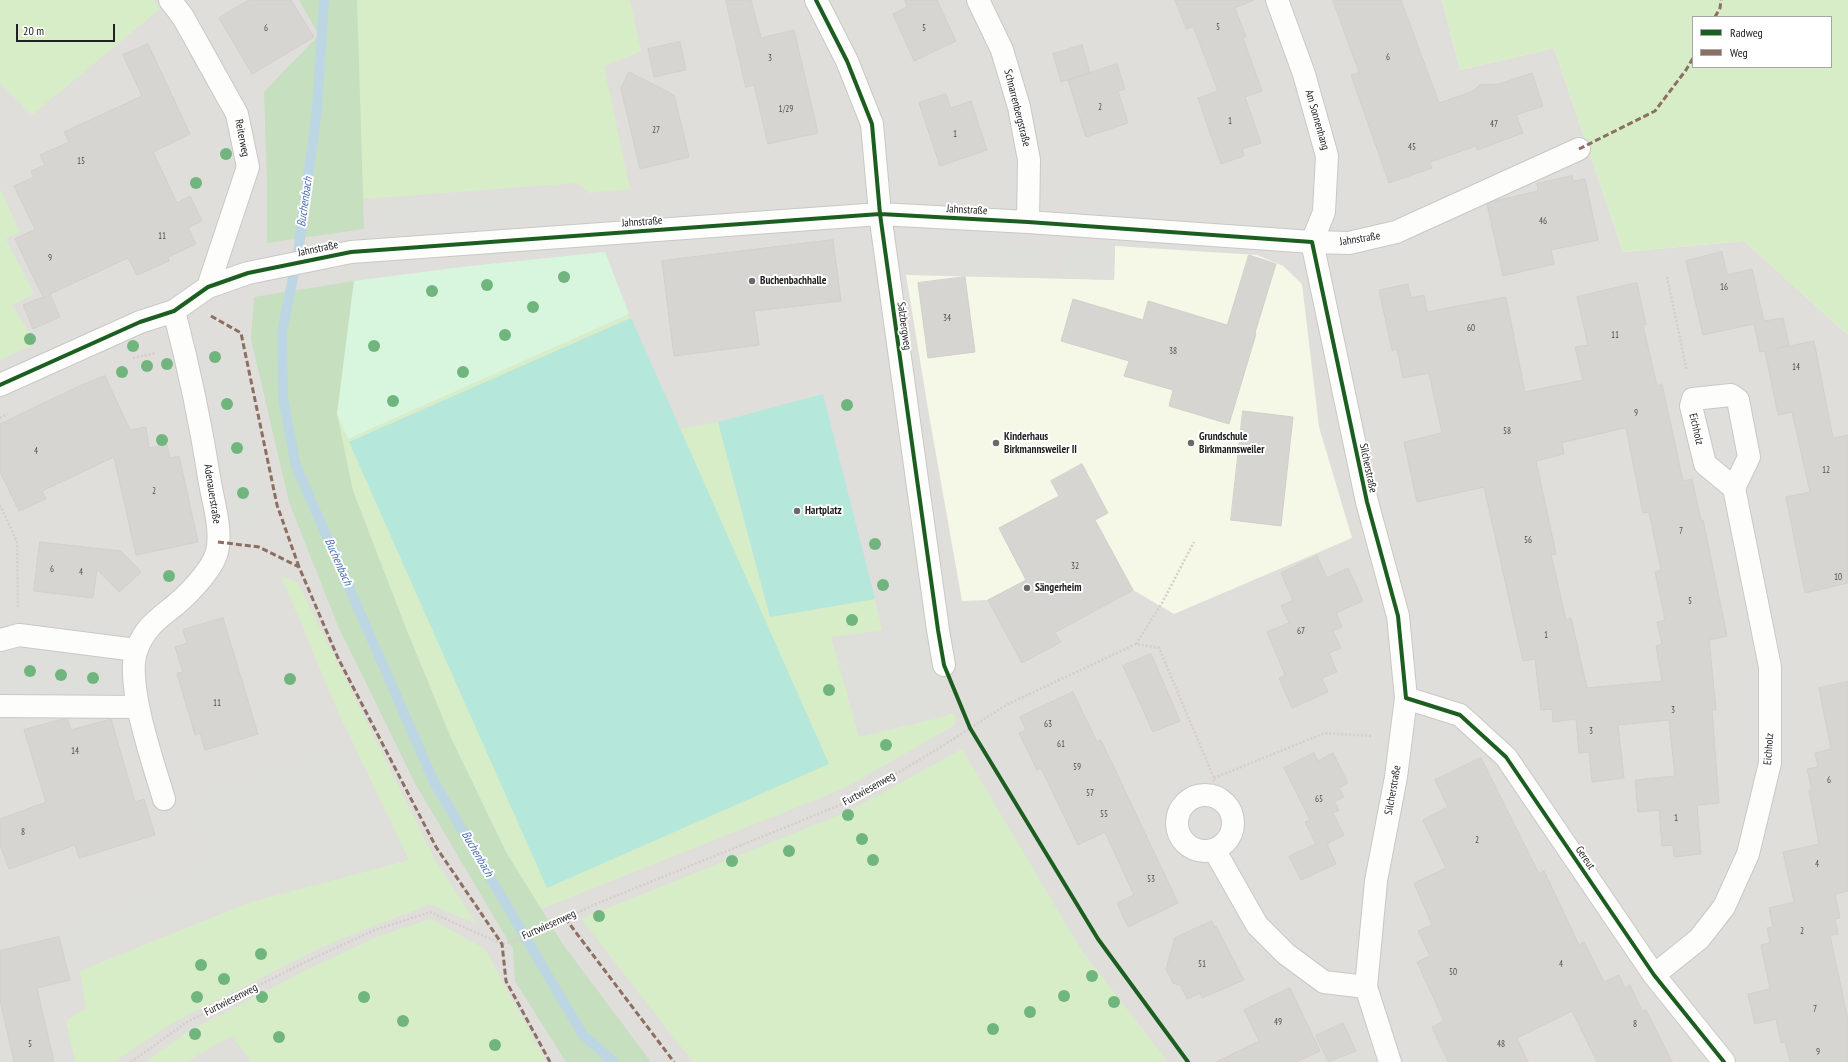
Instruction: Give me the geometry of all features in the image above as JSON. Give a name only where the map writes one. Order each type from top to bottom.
[{"type":"street","name":"Reiterweg","points":[[170,0],[184,17],[237,114],[248,167],[208,287]]},
{"type":"street","name":"Salzbergweg","points":[[816,0],[847,61],[872,124],[880,214],[944,664]]},
{"type":"street","name":"Schnarrenbergstraße","points":[[978,0],[1002,50],[1019,107],[1029,160],[1028,222]]},
{"type":"street","name":"Am Sonnenhang","points":[[1277,0],[1304,74],[1327,156],[1324,212],[1312,242]]},
{"type":"street","name":"Jahnstraße","points":[[0,385],[140,322],[174,311],[208,287],[248,273],[351,252],[880,214],[1028,222],[1312,242],[1348,243],[1396,232],[1578,149]]},
{"type":"street","name":"Silcherstraße","points":[[1312,242],[1366,502],[1398,616],[1406,698],[1402,738],[1376,881],[1366,987],[1390,1062]]},
{"type":"street","name":"Adenauerstraße","points":[[164,799],[138,707],[133,676],[136,650],[151,624],[184,600],[204,574],[216,554],[218,531],[202,434],[174,311]]},
{"type":"street","name":"Eichholz","points":[[1654,975],[1699,939],[1724,907],[1748,854],[1770,763],[1770,667],[1734,488],[1749,457],[1738,400],[1731,395],[1693,399],[1691,406],[1705,464],[1734,488]]},
{"type":"street","points":[[9,638],[136,650]]},
{"type":"street","name":"Gereut","points":[[1406,698],[1460,714],[1506,757],[1654,975],[1724,1062]]},
{"type":"street","points":[[0,706],[138,707]]},
{"type":"street","points":[[1213,787],[1221,800],[1228,806],[1232,813],[1234,822],[1232,831],[1229,839],[1215,851],[1205,852],[1195,850],[1180,838],[1177,829],[1178,814],[1186,802],[1194,796],[1204,794],[1213,787]]},
{"type":"street","points":[[1215,851],[1257,925],[1286,954],[1324,982],[1366,987]]},
{"type":"path","points":[[1667,277],[1693,399]]},
{"type":"path","points":[[0,505],[17,542],[9,638]]},
{"type":"path","points":[[1194,542],[1162,603],[1136,644],[1159,648],[1213,787],[1325,733],[1402,738]]},
{"type":"shaded area","points":[[0,0],[1442,0],[1460,70],[1554,48],[1623,252],[1744,241],[1848,335],[1848,1062],[0,1062]]},
{"type":"shaded area","points":[[564,190],[566,217],[380,229],[379,203]]},
{"type":"shaded area","points":[[955,241],[1044,244],[1042,278],[956,276]]},
{"type":"shaded area","points":[[1062,244],[1115,246],[1114,280],[1061,278]]},
{"type":"shaded area","name":"Grundschule Birkmannsweiler","points":[[1115,246],[1257,255],[1283,266],[1302,284],[1319,427],[1352,538],[1174,614],[1133,590],[1049,637],[1016,519],[999,529],[1026,580],[988,600],[962,601],[906,275],[1114,280]]},
{"type":"shaded area","points":[[236,353],[265,516],[234,522],[205,358]]},
{"type":"shaded area","points":[[893,485],[947,716],[859,737],[834,640],[885,632],[853,493]]},
{"type":"shaded area","points":[[9,653],[119,661],[114,696],[0,693],[0,655]]},
{"type":"shaded area","points":[[349,745],[404,859],[247,897],[75,962],[66,928],[171,886],[211,865],[189,803]]},
{"type":"green space","points":[[0,0],[154,0],[160,9],[32,115],[0,84]]},
{"type":"green space","points":[[299,0],[357,0],[364,229],[267,243],[267,181],[264,92],[319,35]]},
{"type":"green space","points":[[357,0],[630,0],[641,51],[604,66],[630,189],[589,193],[577,183],[363,199]]},
{"type":"green space","points":[[1442,0],[1848,0],[1848,335],[1744,241],[1623,252],[1554,48],[1460,70]]},
{"type":"green space","points":[[0,189],[20,232],[6,239],[34,294],[12,305],[36,343],[0,360]]},
{"type":"green space","points":[[605,252],[629,314],[348,439],[337,414],[354,281],[461,267]]},
{"type":"green space","points":[[354,281],[337,414],[353,491],[407,631],[451,738],[506,852],[562,943],[651,1062],[566,1062],[515,981],[513,949],[416,785],[338,626],[289,502],[251,339],[254,297]]},
{"type":"green space","points":[[627,315],[631,318],[349,442],[828,764],[680,429],[718,422],[770,617],[875,599],[882,630],[831,637],[859,736],[955,713],[955,725],[843,789],[541,909],[506,852],[451,738],[407,631],[353,491],[337,414],[348,439]]},
{"type":"green space","points":[[631,318],[829,764],[547,888],[349,442]]},
{"type":"green space","name":"Hartplatz","points":[[823,394],[875,599],[770,617],[718,422]]},
{"type":"green space","points":[[281,576],[298,583],[435,860],[477,924],[430,904],[328,944],[174,1022],[114,1062],[75,1062],[66,1021],[86,1008],[80,971],[248,903],[409,860],[339,714]]},
{"type":"green space","points":[[962,749],[1082,951],[1168,1062],[693,1062],[581,919],[849,811]]},
{"type":"green space","points":[[431,919],[485,949],[546,1062],[252,1062],[231,1036],[186,1062],[145,1062],[186,1033],[308,969],[379,936]]},
{"type":"building","points":[[249,0],[291,0],[314,37],[252,74],[219,18]]},
{"type":"building","points":[[726,0],[751,0],[761,38],[794,30],[818,133],[768,144],[754,85],[746,87]]},
{"type":"building","points":[[905,0],[937,0],[956,41],[914,61],[893,14],[907,7]]},
{"type":"building","points":[[1175,0],[1254,0],[1235,8],[1246,37],[1243,38],[1262,91],[1245,97],[1261,143],[1242,149],[1244,156],[1221,164],[1198,98],[1218,91],[1193,26],[1187,29]]},
{"type":"building","points":[[1333,0],[1401,0],[1439,103],[1471,92],[1480,85],[1499,84],[1532,73],[1543,106],[1516,115],[1523,133],[1477,150],[1476,146],[1430,162],[1432,168],[1389,183],[1351,75],[1359,73]]},
{"type":"building","points":[[680,42],[686,70],[654,77],[648,49]]},
{"type":"building","points":[[148,44],[190,134],[153,152],[177,203],[190,196],[202,221],[188,228],[196,244],[168,257],[169,261],[137,275],[128,258],[50,294],[60,317],[33,329],[23,305],[43,297],[15,239],[35,229],[14,186],[34,177],[31,171],[45,165],[40,155],[69,142],[64,132],[142,96],[123,55]]},
{"type":"building","points":[[1082,45],[1090,73],[1061,82],[1053,54]]},
{"type":"building","points":[[1117,64],[1125,89],[1118,91],[1128,123],[1086,137],[1068,80]]},
{"type":"building","points":[[629,72],[674,95],[689,157],[640,169],[621,89]]},
{"type":"building","points":[[946,94],[951,108],[971,101],[987,150],[940,166],[919,103]]},
{"type":"building","points":[[1572,176],[1573,181],[1585,179],[1598,240],[1551,250],[1554,264],[1503,276],[1487,204],[1538,191],[1537,184]]},
{"type":"building","name":"Buchenbachhalle","points":[[833,240],[841,301],[754,311],[759,345],[674,356],[662,261]]},
{"type":"building","points":[[1722,252],[1727,275],[1752,269],[1764,321],[1783,318],[1789,345],[1775,349],[1814,341],[1833,438],[1848,435],[1848,583],[1805,593],[1786,497],[1810,492],[1792,412],[1778,415],[1765,351],[1760,352],[1754,324],[1703,335],[1686,261]]},
{"type":"building","points":[[1249,255],[1276,264],[1229,424],[1169,406],[1173,390],[1124,376],[1129,361],[1061,341],[1073,299],[1143,320],[1148,301],[1227,325]]},
{"type":"building","points":[[965,277],[975,352],[928,358],[918,283]]},
{"type":"building","points":[[1637,283],[1646,324],[1643,325],[1657,386],[1662,384],[1683,481],[1692,479],[1701,520],[1703,520],[1727,636],[1709,640],[1716,710],[1712,710],[1719,803],[1697,805],[1701,854],[1674,857],[1673,845],[1662,846],[1659,810],[1638,812],[1635,780],[1675,776],[1669,720],[1618,725],[1624,778],[1592,782],[1589,752],[1579,753],[1576,719],[1553,722],[1552,709],[1541,710],[1535,659],[1523,661],[1484,487],[1417,502],[1404,442],[1442,433],[1429,373],[1403,378],[1397,349],[1392,350],[1379,290],[1408,284],[1411,298],[1424,295],[1427,312],[1506,297],[1525,392],[1583,380],[1575,347],[1588,345],[1577,297]],"holes":[[[1626,428],[1643,513],[1649,512],[1661,570],[1655,572],[1665,620],[1657,622],[1662,644],[1656,646],[1662,681],[1587,688],[1571,618],[1566,620],[1551,555],[1556,554],[1536,461],[1564,454],[1562,443]]]},
{"type":"building","points":[[105,376],[130,430],[146,427],[149,448],[167,444],[170,458],[179,456],[198,542],[136,555],[114,457],[42,491],[46,499],[19,511],[0,472],[0,424],[77,387]]},
{"type":"building","points":[[1243,411],[1293,417],[1281,526],[1231,520]]},
{"type":"building","points":[[1082,464],[1108,513],[1095,520],[1133,590],[1055,633],[1061,642],[1022,663],[988,600],[1026,580],[999,528],[1059,496],[1051,481]]},
{"type":"building","points":[[40,542],[121,551],[141,572],[119,592],[97,569],[93,598],[34,591]]},
{"type":"building","points":[[1317,556],[1327,578],[1348,568],[1363,601],[1336,613],[1342,627],[1333,631],[1341,648],[1329,653],[1337,672],[1322,678],[1328,692],[1292,708],[1279,678],[1285,675],[1267,632],[1289,623],[1281,606],[1293,600],[1281,573]]},
{"type":"building","points":[[223,618],[258,734],[205,750],[200,733],[195,735],[177,673],[183,672],[175,647],[187,643],[183,630]]},
{"type":"building","points":[[1151,654],[1180,721],[1153,732],[1123,666]]},
{"type":"building","points":[[1848,682],[1848,891],[1835,894],[1840,918],[1835,919],[1838,934],[1830,935],[1848,1020],[1848,1062],[1790,1062],[1785,1042],[1781,1043],[1776,1019],[1755,1024],[1748,994],[1770,989],[1761,945],[1770,943],[1767,928],[1773,927],[1769,908],[1794,902],[1783,852],[1819,844],[1809,790],[1812,790],[1807,769],[1818,767],[1815,753],[1831,749],[1819,688]]},
{"type":"building","points":[[1073,692],[1097,742],[1101,740],[1178,903],[1128,927],[1117,903],[1134,895],[1105,832],[1078,845],[1041,768],[1037,770],[1019,733],[1026,730],[1020,717]]},
{"type":"building","points":[[67,719],[71,730],[111,719],[135,802],[144,799],[155,835],[79,858],[75,845],[9,869],[0,845],[0,819],[46,802],[24,730]]},
{"type":"building","points":[[1314,753],[1318,761],[1333,753],[1348,783],[1339,788],[1344,797],[1334,802],[1339,810],[1333,813],[1344,835],[1327,844],[1336,864],[1301,880],[1289,856],[1316,844],[1305,822],[1310,820],[1284,768]]},
{"type":"building","points":[[1481,758],[1539,874],[1544,871],[1579,945],[1584,942],[1604,982],[1619,975],[1625,988],[1630,985],[1642,1011],[1646,1010],[1672,1062],[1597,1062],[1572,1011],[1517,1038],[1528,1062],[1448,1062],[1432,1027],[1444,1021],[1417,962],[1430,956],[1418,931],[1432,925],[1414,883],[1446,868],[1423,820],[1448,807],[1435,780]]},
{"type":"building","points":[[1212,921],[1244,980],[1202,998],[1200,993],[1187,999],[1181,986],[1173,983],[1166,969],[1175,938]]},
{"type":"building","points":[[59,937],[70,980],[37,988],[54,1062],[14,1062],[0,1000],[0,951]]},
{"type":"building","points":[[1290,988],[1320,1051],[1296,1062],[1216,1062],[1259,1041],[1244,1010]]},
{"type":"building","points":[[1343,1023],[1356,1051],[1328,1062],[1316,1036]]},
{"type":"waterway","name":"Buchenbach","points":[[324,0],[317,109],[298,253],[282,332],[283,398],[296,466],[434,782],[583,1035],[614,1062]]},
{"type":"marked path","points":[[1716,16],[1720,8],[1721,0]]},
{"type":"marked path","points":[[1579,149],[1655,111],[1692,60]]},
{"type":"marked path","points":[[211,316],[241,333],[277,505],[299,567]]},
{"type":"marked path","points":[[218,542],[259,547],[299,567],[338,658],[436,847],[502,944],[506,981],[550,1062]]},
{"type":"marked path","points":[[565,918],[674,1062]]},
{"type":"cycle path","points":[[816,0],[847,61],[872,124],[880,214],[944,665],[970,728],[1098,939],[1188,1062]]},
{"type":"cycle path","points":[[0,385],[140,322],[174,311],[208,287],[248,273],[351,252],[880,214],[1028,222],[1312,242],[1367,502],[1398,616],[1406,698],[1460,715],[1506,757],[1654,975],[1724,1062]]},
{"type":"place","name":"Buchenbachhalle","points":[[752,281]]},
{"type":"place","name":"Kinderhaus Birkmannsweiler II","points":[[996,443]]},
{"type":"place","name":"Grundschule Birkmannsweiler","points":[[1191,443]]},
{"type":"place","name":"Hartplatz","points":[[797,511]]},
{"type":"place","name":"Sängerheim","points":[[1027,588]]}]
